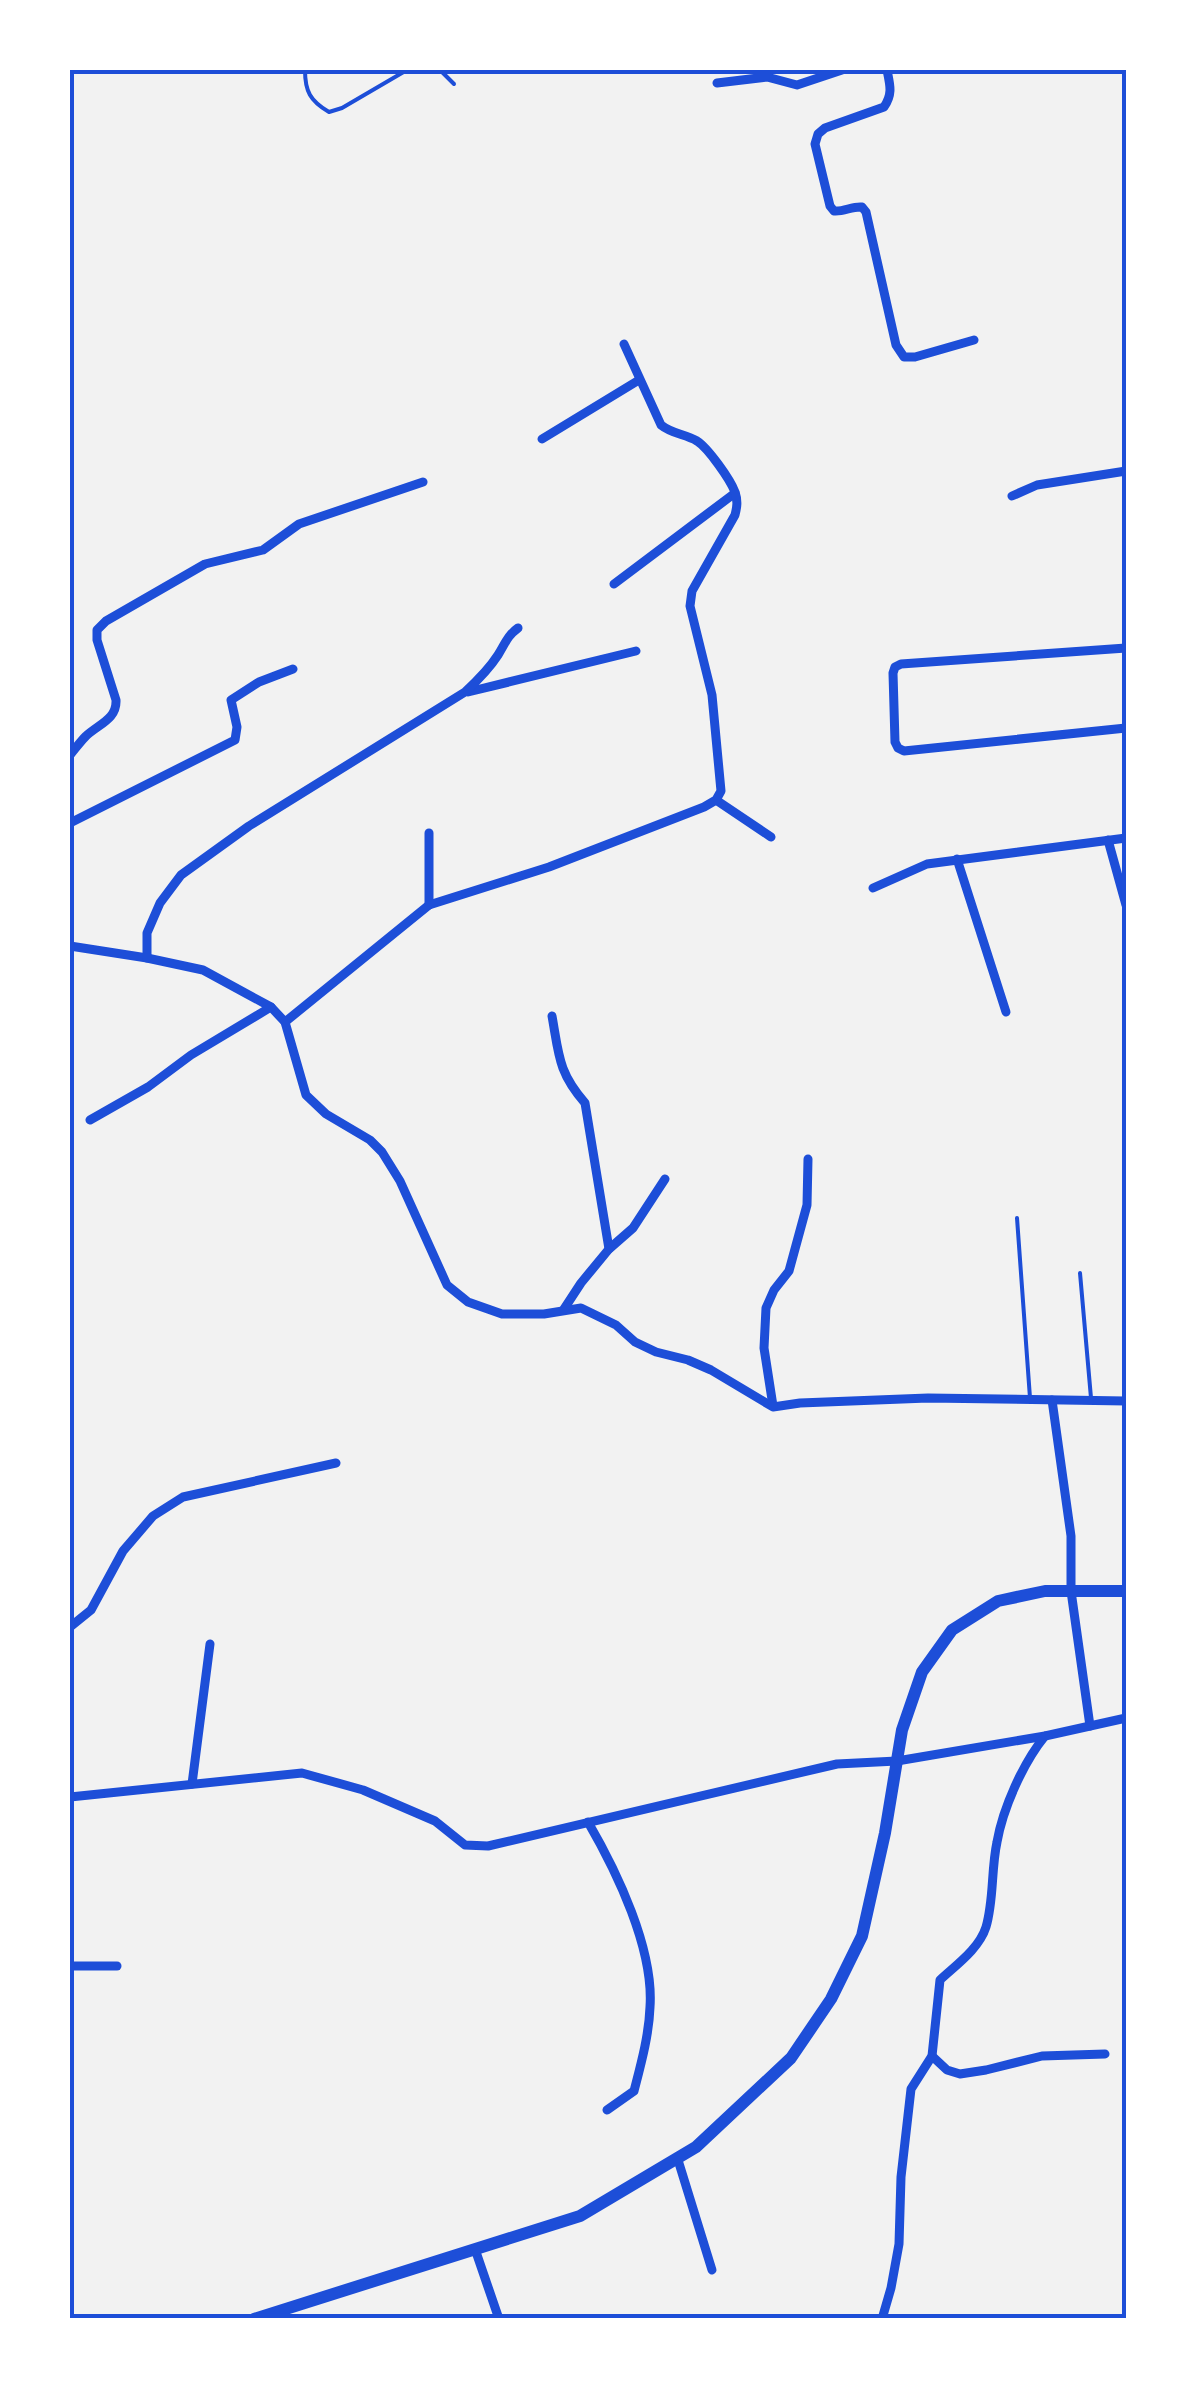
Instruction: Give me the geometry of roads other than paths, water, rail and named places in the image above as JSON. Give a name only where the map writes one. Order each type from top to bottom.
[{"type":"main road","points":[[254,2319],[580,2216],[696,2147],[791,2058],[831,1999],[862,1936],[902,1730],[922,1672],[952,1630],[998,1602],[1046,1591],[1126,1591]]},
{"type":"street","points":[[716,82],[767,77],[797,85],[842,70]]},
{"type":"street","points":[[888,70],[890,98],[884,107],[818,134],[815,144],[830,206],[834,212],[856,206],[866,212],[896,345],[904,356],[915,358],[974,340]]},
{"type":"street","points":[[285,1022],[428,904],[549,867],[716,800],[720,791],[712,695],[690,606],[692,592],[738,504],[735,492],[702,444],[661,426],[624,344]]},
{"type":"street","points":[[542,440],[639,380]]},
{"type":"street","points":[[1012,496],[1037,485],[1126,472]]},
{"type":"street","points":[[70,755],[117,710],[97,640],[98,630],[106,621],[205,564],[263,550],[299,524],[423,482]]},
{"type":"street","points":[[614,584],[735,492]]},
{"type":"street","points":[[146,958],[147,933],[160,902],[181,876],[249,826],[465,692],[498,655],[509,634],[518,628]]},
{"type":"street","points":[[1126,648],[901,664],[893,673],[895,742],[904,750],[1126,728]]},
{"type":"street","points":[[465,692],[636,652]]},
{"type":"street","points":[[70,823],[235,740],[232,700],[259,682],[293,669]]},
{"type":"street","points":[[716,800],[771,836]]},
{"type":"street","points":[[428,904],[429,833]]},
{"type":"street","points":[[873,888],[927,864],[957,858],[1126,838]]},
{"type":"street","points":[[1108,840],[1126,905]]},
{"type":"street","points":[[957,858],[1006,1012]]},
{"type":"street","points":[[70,946],[203,970],[272,1007],[285,1022],[306,1095],[326,1114],[370,1140],[382,1152],[400,1181],[447,1284],[468,1302],[502,1314],[544,1314],[581,1308],[616,1324],[635,1342],[710,1370],[773,1407],[910,1399],[1126,1401]]},
{"type":"street","points":[[90,1120],[272,1007]]},
{"type":"street","points":[[552,1016],[562,1072],[584,1103],[609,1249]]},
{"type":"street","points":[[773,1407],[764,1348],[766,1308],[789,1271],[807,1205],[808,1159]]},
{"type":"street","points":[[564,1309],[580,1283],[633,1228],[665,1179]]},
{"type":"street","points":[[1052,1400],[1071,1536],[1070,1591],[1090,1726]]},
{"type":"street","points":[[70,1627],[92,1610],[133,1539],[153,1516],[183,1497],[336,1464]]},
{"type":"street","points":[[192,1784],[210,1644]]},
{"type":"street","points":[[70,1797],[302,1773],[363,1790],[435,1821],[465,1845],[488,1846],[837,1764],[897,1760],[1045,1736],[1126,1718]]},
{"type":"street","points":[[882,2319],[900,2244],[901,2177],[911,2089],[932,2056],[940,1980],[975,1947],[985,1929],[1000,1828],[1022,1773],[1045,1736]]},
{"type":"street","points":[[588,1822],[611,1862],[636,1927],[647,1961],[651,2004],[634,2092],[607,2110]]},
{"type":"street","points":[[70,1966],[117,1966]]},
{"type":"street","points":[[932,2056],[947,2070],[960,2074],[1042,2056],[1105,2054]]},
{"type":"street","points":[[678,2160],[712,2270]]},
{"type":"street","points":[[476,2250],[500,2319]]},
{"type":"lane","points":[[306,70],[306,87],[316,104],[328,112],[342,108],[406,70]]},
{"type":"lane","points":[[440,70],[454,84]]},
{"type":"lane","points":[[1017,1218],[1030,1400]]},
{"type":"lane","points":[[1080,1273],[1091,1400]]}]
